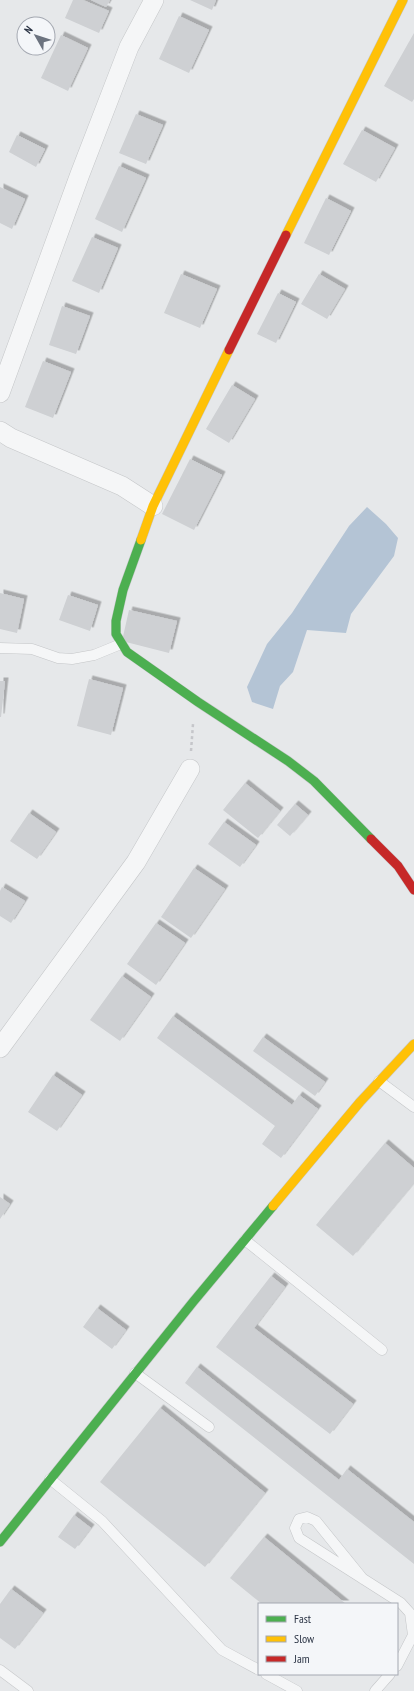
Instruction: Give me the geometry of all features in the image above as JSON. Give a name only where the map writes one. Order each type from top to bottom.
[{"type":"street","points":[[0,393],[77,182],[129,47],[154,0]]},
{"type":"street","points":[[403,0],[153,506],[123,590],[117,613],[116,634],[121,644],[128,652],[198,702],[288,761],[314,781],[398,866],[414,890]]},
{"type":"street","points":[[0,431],[11,438],[122,486],[153,506]]},
{"type":"street","points":[[0,1048],[136,862],[190,769]]},
{"type":"street","points":[[0,1542],[245,1240],[379,1081],[414,1044]]},
{"type":"lane","points":[[0,648],[32,649],[58,658],[72,659],[94,655],[121,644]]},
{"type":"lane","points":[[379,1081],[414,1107]]},
{"type":"lane","points":[[245,1240],[382,1350]]},
{"type":"lane","points":[[136,1373],[209,1426]]},
{"type":"lane","points":[[50,1479],[102,1521],[222,1650],[258,1669]]},
{"type":"lane","points":[[363,1579],[316,1521],[307,1516],[299,1519],[295,1528],[299,1538],[363,1579],[401,1603],[410,1613],[414,1635],[398,1664]]},
{"type":"lane","points":[[0,1670],[28,1691]]},
{"type":"lane","points":[[268,1675],[297,1691]]},
{"type":"lane","points":[[375,1691],[389,1675]]},
{"type":"path","points":[[190,769],[192,724],[198,702]]},
{"type":"water","points":[[367,507],[386,524],[398,538],[394,556],[351,614],[346,633],[307,630],[293,672],[280,686],[273,709],[252,702],[247,687],[267,644],[292,613],[349,526]]},
{"type":"building","points":[[73,0],[83,0],[109,11],[99,33],[65,18]]},
{"type":"building","points":[[91,0],[110,0],[106,7]]},
{"type":"building","points":[[190,0],[216,0],[212,10]]},
{"type":"building","points":[[179,16],[209,30],[189,73],[159,59]]},
{"type":"building","points":[[414,33],[414,99],[412,102],[384,86]]},
{"type":"building","points":[[61,35],[88,48],[68,91],[41,78],[51,56],[56,56],[56,46]]},
{"type":"building","points":[[136,114],[163,125],[146,164],[119,153]]},
{"type":"building","points":[[362,130],[395,148],[376,182],[343,164]]},
{"type":"building","points":[[17,135],[45,149],[36,167],[9,152]]},
{"type":"building","points":[[119,166],[146,178],[122,232],[95,219]]},
{"type":"building","points":[[0,187],[25,199],[12,229],[0,223]]},
{"type":"building","points":[[326,198],[351,211],[329,255],[304,243]]},
{"type":"building","points":[[92,237],[118,248],[99,293],[72,281]]},
{"type":"building","points":[[181,274],[217,289],[200,328],[164,313]]},
{"type":"building","points":[[319,274],[345,289],[327,319],[301,304]]},
{"type":"building","points":[[278,293],[296,302],[276,343],[257,334]]},
{"type":"building","points":[[62,306],[90,316],[76,354],[49,345]]},
{"type":"building","points":[[43,361],[71,372],[53,418],[25,407]]},
{"type":"building","points":[[232,385],[255,399],[229,443],[206,429]]},
{"type":"building","points":[[190,459],[222,475],[194,530],[162,514]]},
{"type":"building","points":[[0,593],[24,599],[17,633],[0,629]]},
{"type":"building","points":[[68,595],[98,605],[90,631],[59,620]]},
{"type":"building","points":[[129,610],[177,621],[169,653],[122,641]]},
{"type":"building","points":[[89,679],[123,688],[111,735],[77,726]]},
{"type":"building","points":[[0,681],[5,681],[1,717],[0,717]]},
{"type":"building","points":[[245,783],[280,811],[258,838],[223,810]]},
{"type":"building","points":[[295,804],[308,815],[290,836],[277,825]]},
{"type":"building","points":[[29,813],[56,832],[37,859],[10,841]]},
{"type":"building","points":[[224,822],[256,845],[240,867],[208,844]]},
{"type":"building","points":[[194,868],[225,889],[191,938],[161,917]]},
{"type":"building","points":[[2,887],[25,901],[11,923],[0,916],[0,891]]},
{"type":"building","points":[[156,923],[185,943],[156,985],[127,964]]},
{"type":"building","points":[[122,976],[151,997],[120,1041],[90,1020]]},
{"type":"building","points":[[173,1016],[292,1105],[299,1095],[318,1109],[281,1158],[262,1144],[275,1126],[157,1038]]},
{"type":"building","points":[[263,1037],[325,1082],[315,1096],[253,1051]]},
{"type":"building","points":[[53,1075],[82,1095],[57,1131],[28,1112]]},
{"type":"building","points":[[385,1143],[414,1168],[414,1183],[353,1256],[316,1225]]},
{"type":"building","points":[[0,1197],[10,1204],[0,1219]]},
{"type":"building","points":[[271,1276],[285,1287],[254,1328],[353,1404],[330,1434],[216,1347]]},
{"type":"building","points":[[97,1308],[126,1330],[112,1349],[83,1327]]},
{"type":"building","points":[[197,1367],[339,1480],[347,1469],[414,1522],[414,1564],[185,1383]]},
{"type":"building","points":[[160,1408],[265,1493],[205,1567],[100,1482]]},
{"type":"building","points":[[74,1515],[91,1528],[75,1549],[58,1537]]},
{"type":"building","points":[[264,1537],[345,1603],[261,1603],[230,1578]]},
{"type":"building","points":[[11,1589],[43,1613],[15,1649],[0,1638],[0,1604]]},
{"type":"traffic: fast","points":[[141,540],[123,590],[116,621],[116,634],[127,652],[198,702],[288,761],[314,781],[371,839]]},
{"type":"traffic: fast","points":[[0,1542],[193,1302],[273,1206]]},
{"type":"traffic: slow","points":[[286,235],[403,0]]},
{"type":"traffic: slow","points":[[141,540],[153,506],[229,350]]},
{"type":"traffic: slow","points":[[273,1206],[360,1102],[414,1044]]},
{"type":"traffic: jam","points":[[229,350],[286,235]]},
{"type":"traffic: jam","points":[[371,839],[398,866],[414,890]]}]
